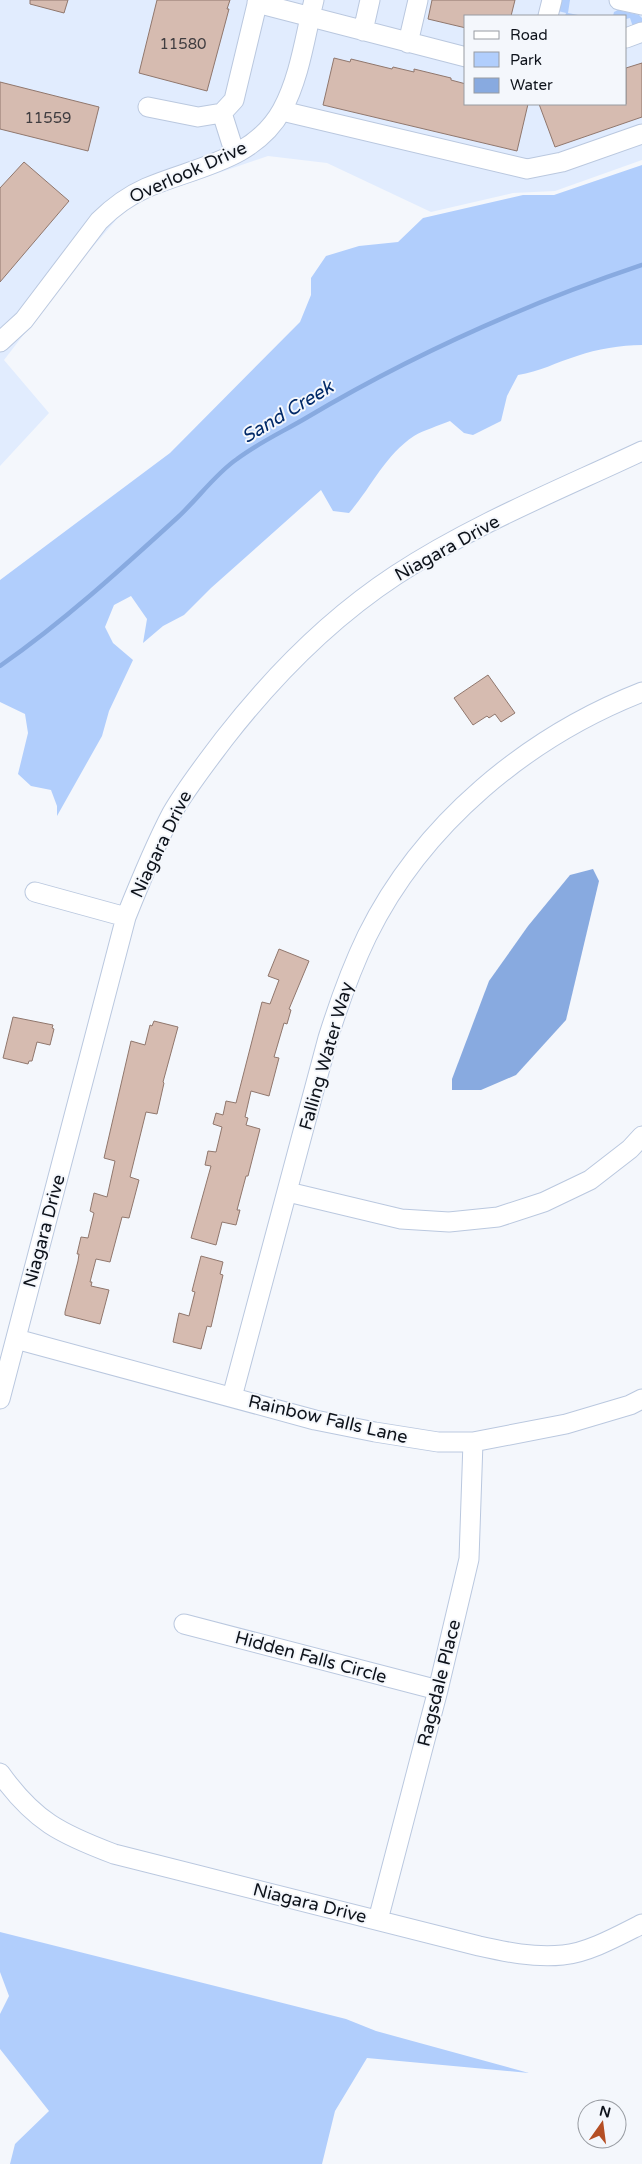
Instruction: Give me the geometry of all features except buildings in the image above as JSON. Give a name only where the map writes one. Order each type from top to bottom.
[{"type":"street","points":[[363,32],[370,0]]},
{"type":"street","points":[[408,43],[418,0]]},
{"type":"street","points":[[548,15],[552,0]]},
{"type":"street","points":[[619,0],[642,5]]},
{"type":"street","points":[[148,107],[198,117],[222,113],[234,100],[257,2],[312,9],[363,32],[464,57]]},
{"type":"street","name":"Overlook Drive","points":[[0,342],[24,320],[99,221],[113,207],[146,188],[235,154],[258,140],[282,111],[292,89],[312,9]]},
{"type":"street","points":[[627,38],[642,32]]},
{"type":"street","points":[[282,111],[527,170],[562,162],[642,134]]},
{"type":"street","points":[[222,113],[235,154]]},
{"type":"street","name":"Niagara Drive","points":[[0,1398],[126,917],[172,813],[198,773],[251,704],[274,678],[328,626],[397,574],[456,539],[642,451]]},
{"type":"street","name":"Falling Water Way","points":[[232,1397],[328,1038],[345,986],[368,935],[405,874],[461,808],[510,766],[566,729],[602,709],[642,692]]},
{"type":"street","points":[[35,892],[126,917]]},
{"type":"street","points":[[288,1192],[401,1219],[449,1222],[498,1217],[544,1202],[590,1180],[630,1149],[642,1136]]},
{"type":"street","name":"Rainbow Falls Lane","points":[[16,1339],[315,1420],[438,1442],[473,1442],[566,1424],[642,1400]]},
{"type":"street","name":"Ragsdale Place","points":[[378,1920],[438,1690],[469,1559],[473,1442]]},
{"type":"street","name":"Hidden Falls Circle","points":[[184,1624],[438,1690]]},
{"type":"street","name":"Niagara Drive","points":[[0,1773],[12,1790],[36,1815],[71,1838],[114,1854],[488,1948],[540,1956],[565,1955],[612,1940],[642,1924]]},
{"type":"shaded area","points":[[0,0],[642,0],[642,160],[555,191],[513,193],[431,212],[327,163],[268,156],[131,203],[82,259],[4,360],[49,413],[0,466]]},
{"type":"green space","points":[[559,0],[570,0],[568,13],[578,15],[565,15],[566,13],[558,11]]},
{"type":"green space","points":[[618,10],[639,15],[642,18],[642,25],[633,27],[630,18],[627,19],[627,15],[613,15],[614,12]]},
{"type":"green space","points":[[642,165],[642,345],[593,351],[533,372],[518,375],[507,396],[501,421],[473,435],[464,433],[450,421],[414,436],[386,462],[349,513],[333,511],[321,490],[211,588],[184,615],[163,626],[143,643],[147,619],[131,596],[114,605],[105,627],[113,643],[133,660],[109,711],[102,736],[57,816],[57,806],[51,790],[31,786],[18,774],[28,733],[25,714],[0,702],[0,580],[170,453],[300,322],[311,295],[311,278],[326,256],[359,246],[398,242],[423,218],[523,195],[554,195]]},
{"type":"green space","points":[[0,1932],[346,2019],[376,2031],[529,2073],[367,2058],[335,2111],[322,2164],[10,2164],[15,2144],[49,2111],[0,2049],[0,2014],[9,1996],[0,1972]]},
{"type":"water","points":[[593,869],[599,881],[566,1020],[516,1075],[481,1090],[452,1090],[452,1079],[489,981],[528,926],[570,875]]},
{"type":"waterway","name":"Sand Creek","points":[[0,666],[91,595],[177,518],[221,472],[254,448],[346,395],[470,332],[555,296],[642,265]]}]
